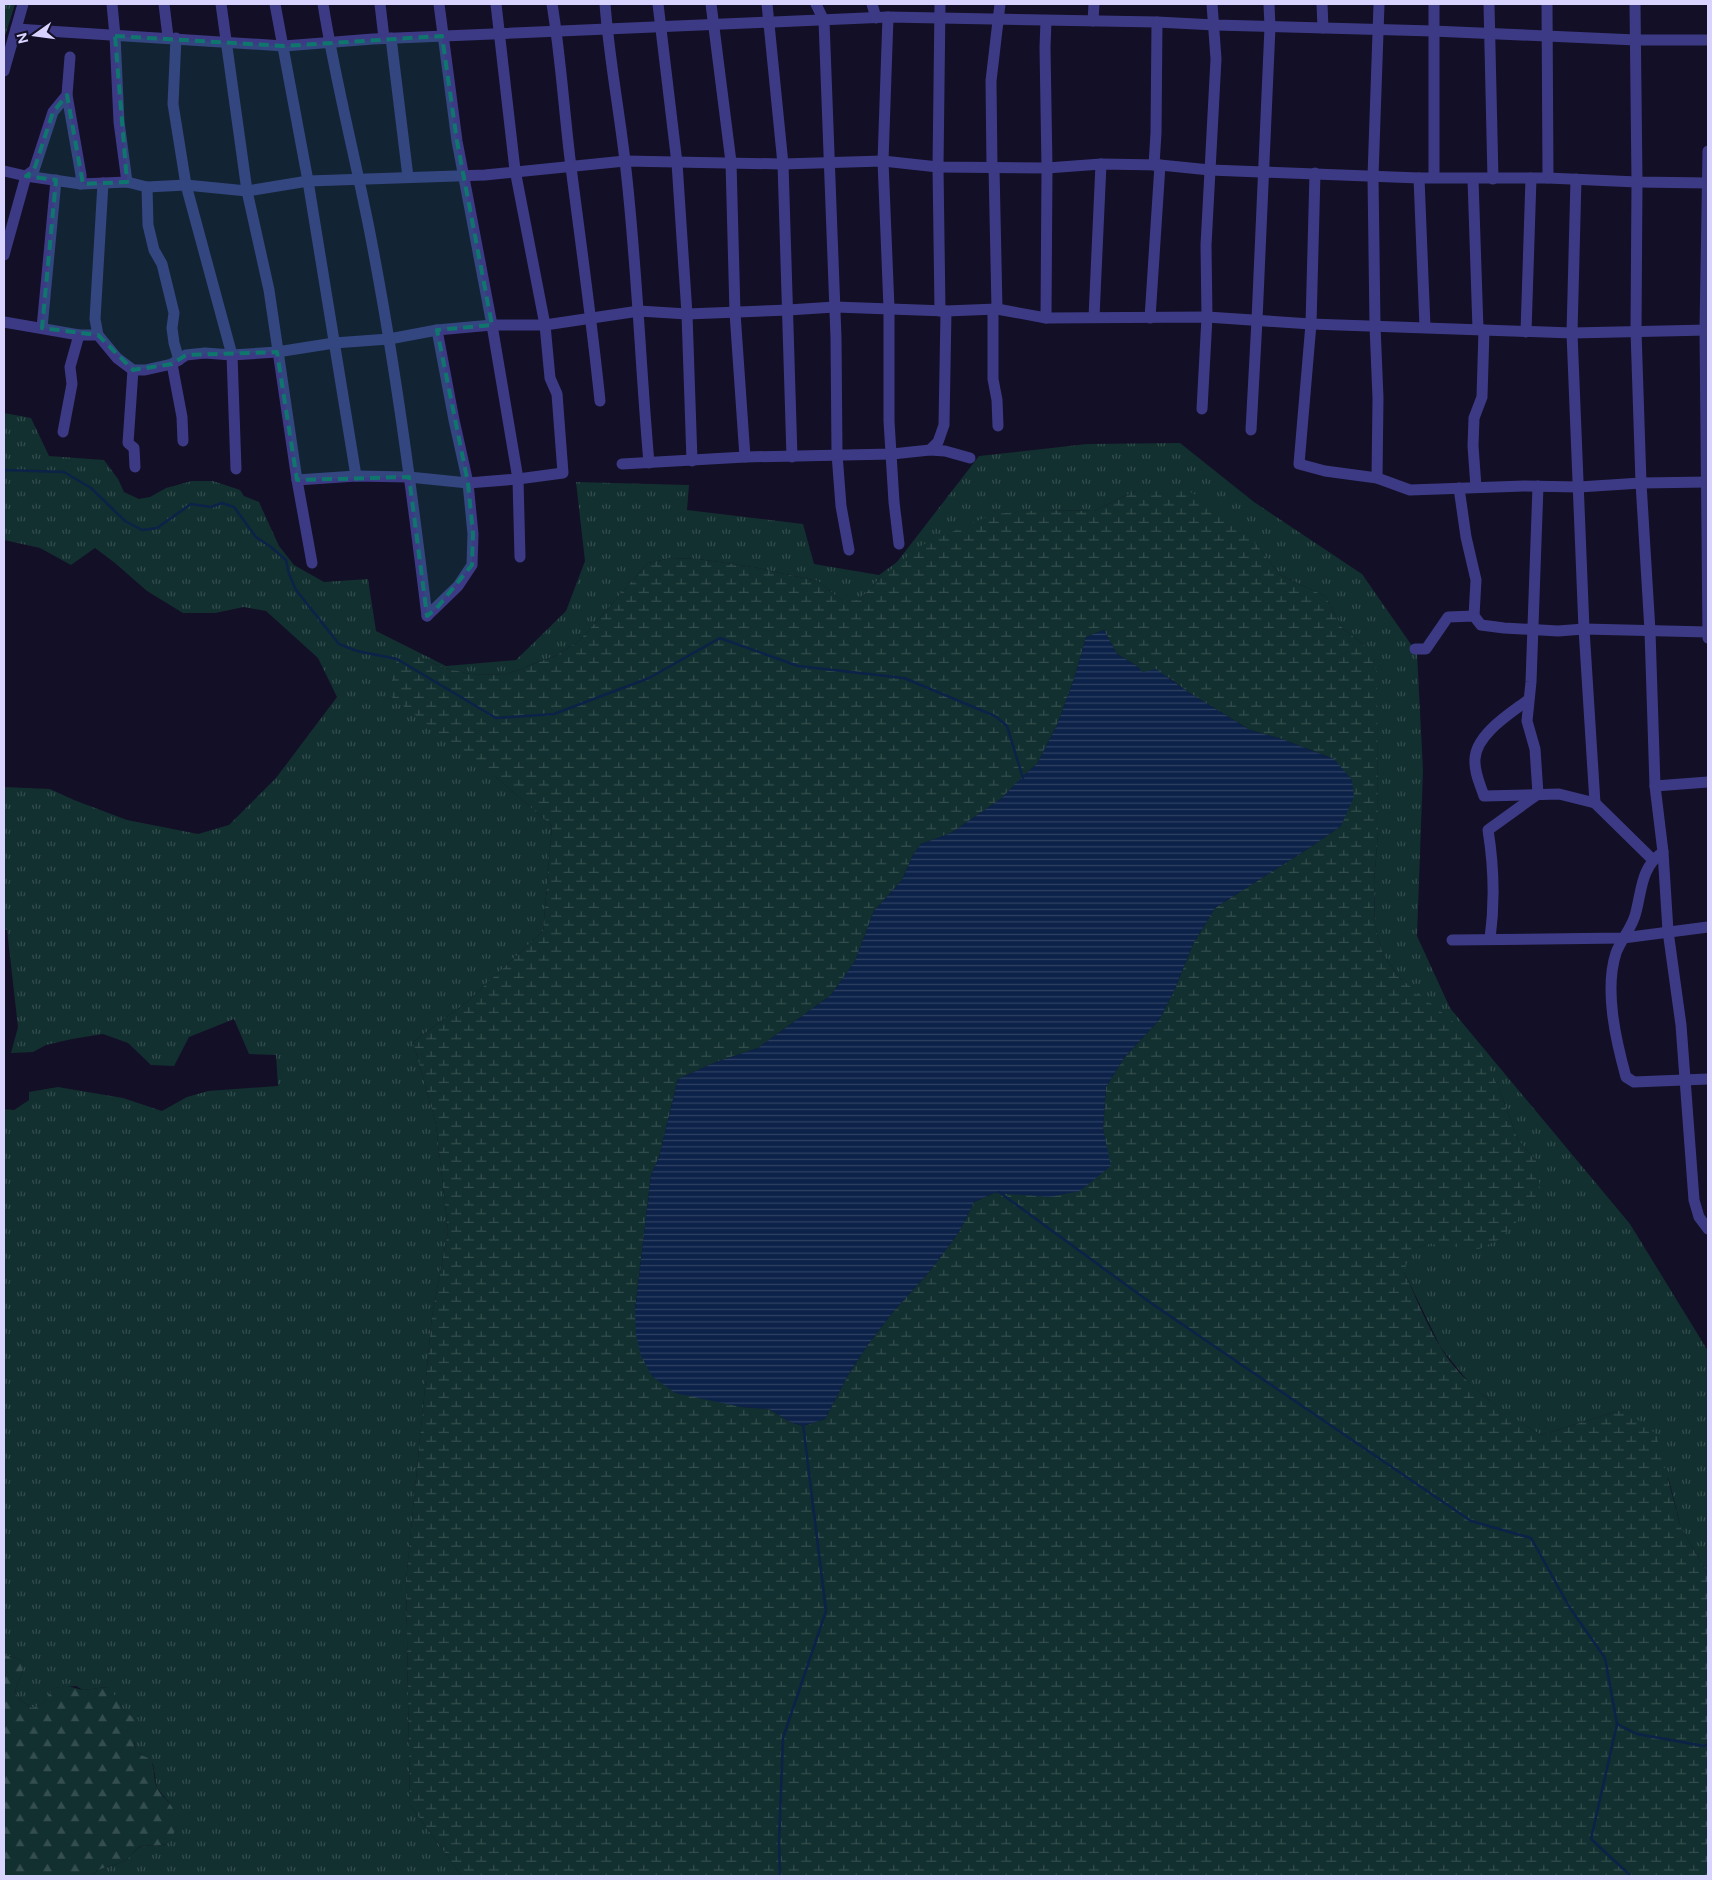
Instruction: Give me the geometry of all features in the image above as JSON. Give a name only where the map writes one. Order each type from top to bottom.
[{"type":"street","points":[[4,71],[23,4]]},
{"type":"street","points":[[112,4],[118,113],[127,182]]},
{"type":"street","points":[[164,4],[172,38],[173,104],[186,185],[232,355],[236,469]]},
{"type":"street","points":[[221,4],[247,190],[269,290],[297,480],[312,563]]},
{"type":"street","points":[[275,4],[308,181],[356,476]]},
{"type":"street","points":[[323,4],[329,42],[359,178],[389,339],[410,477],[428,616],[458,586],[472,565],[473,534],[468,483],[455,428],[437,330]]},
{"type":"street","points":[[380,4],[388,38],[408,177]]},
{"type":"street","points":[[439,4],[457,141],[492,325],[518,479],[520,557]]},
{"type":"street","points":[[297,480],[356,476],[410,477],[468,483],[563,473],[557,394],[550,378],[545,326],[515,170],[496,4]]},
{"type":"street","points":[[552,4],[571,166],[592,318],[600,401]]},
{"type":"street","points":[[605,4],[625,161],[639,311],[649,463]]},
{"type":"street","points":[[658,4],[659,27],[677,163],[687,314],[692,461]]},
{"type":"street","points":[[712,4],[731,162],[735,313],[745,457]]},
{"type":"street","points":[[767,4],[783,164],[792,457]]},
{"type":"street","points":[[816,4],[824,21],[835,306],[837,454],[841,506],[849,550]]},
{"type":"street","points":[[872,4],[876,18]]},
{"type":"street","points":[[930,450],[938,442],[944,425],[943,311],[938,167],[940,4]]},
{"type":"street","points":[[998,426],[998,400],[993,379],[995,309],[991,81],[1000,4]]},
{"type":"street","points":[[1093,22],[1094,4]]},
{"type":"street","points":[[1202,408],[1206,317],[1206,245],[1216,59],[1212,4]]},
{"type":"street","points":[[1251,430],[1270,26],[1269,4]]},
{"type":"street","points":[[1322,4],[1322,28]]},
{"type":"street","points":[[1377,478],[1378,398],[1373,176],[1379,4]]},
{"type":"street","points":[[1434,4],[1434,177]]},
{"type":"street","points":[[1489,4],[1493,179]]},
{"type":"street","points":[[1547,4],[1548,178]]},
{"type":"street","points":[[1635,4],[1636,331],[1655,786],[1663,852],[1668,931],[1681,1024],[1694,1200],[1699,1217],[1708,1229]]},
{"type":"street","points":[[16,29],[284,46],[388,38],[500,35],[888,17],[1157,22],[1546,35],[1636,40],[1708,40]]},
{"type":"street","points":[[888,17],[883,161],[889,308],[889,421],[894,502],[899,544]]},
{"type":"street","points":[[1046,21],[1046,318]]},
{"type":"street","points":[[1150,318],[1157,165],[1157,22]]},
{"type":"street","points":[[70,57],[67,95],[81,184]]},
{"type":"street","points":[[4,255],[26,176],[34,170],[53,112],[67,95]]},
{"type":"street","points":[[1708,151],[1706,330],[1708,638]]},
{"type":"street","points":[[4,171],[81,184],[127,182],[147,187],[186,185],[247,190],[308,181],[464,175],[625,161],[783,164],[830,161],[883,161],[938,167],[1047,168],[1100,164],[1157,165],[1210,170],[1419,178],[1548,178],[1708,183]]},
{"type":"street","points":[[1094,317],[1100,164]]},
{"type":"street","points":[[1315,173],[1311,324],[1299,464],[1325,472],[1377,478],[1410,490],[1476,487],[1579,487],[1641,483],[1707,482]]},
{"type":"street","points":[[1419,178],[1425,327]]},
{"type":"street","points":[[1526,332],[1531,178]]},
{"type":"street","points":[[1473,179],[1481,329],[1482,397],[1474,418],[1473,446],[1476,487]]},
{"type":"street","points":[[1576,179],[1572,333],[1584,629],[1594,804]]},
{"type":"street","points":[[42,328],[56,180]]},
{"type":"street","points":[[103,183],[95,319],[98,335],[118,358],[133,370],[145,370],[175,362],[186,355],[205,353],[232,355],[277,352],[334,343],[389,339],[437,330],[492,325],[545,326],[639,311],[687,314],[735,313],[835,306],[943,311],[995,309],[1046,318],[1206,317],[1311,324],[1526,332],[1572,333],[1706,330]]},
{"type":"street","points":[[147,187],[148,225],[154,250],[162,264],[174,313],[172,328],[183,441]]},
{"type":"street","points":[[4,322],[79,335],[98,335]]},
{"type":"street","points":[[63,432],[72,384],[70,367],[79,335]]},
{"type":"street","points":[[133,370],[128,443],[134,448],[135,467]]},
{"type":"street","points":[[622,464],[745,457],[892,454],[930,450],[945,451],[970,458]]},
{"type":"street","points":[[1538,486],[1531,682],[1527,721],[1535,749],[1538,794]]},
{"type":"street","points":[[1460,488],[1466,537],[1476,580],[1474,616],[1481,624],[1504,628],[1558,631],[1584,629],[1708,632]]},
{"type":"street","points":[[1414,649],[1426,648],[1448,617],[1474,616]]},
{"type":"street","points":[[1528,700],[1487,733],[1475,757],[1477,776],[1484,796],[1559,794],[1594,804],[1652,859]]},
{"type":"street","points":[[1655,786],[1708,782]]},
{"type":"street","points":[[1490,939],[1494,909],[1493,870],[1488,830],[1538,794]]},
{"type":"street","points":[[1663,852],[1652,859],[1643,879],[1636,915],[1616,954],[1611,994],[1616,1033],[1626,1078],[1634,1082],[1708,1079]]},
{"type":"street","points":[[1452,940],[1623,938],[1708,927]]},
{"type":"highlighted area","points":[[115,36],[284,46],[442,36],[457,141],[492,325],[437,330],[468,483],[473,534],[472,565],[436,609],[427,616],[409,477],[297,480],[277,352],[186,355],[172,364],[133,370],[98,335],[42,328],[56,180],[26,176],[34,170],[53,112],[67,95],[83,184],[127,182]]},
{"type":"green space","points":[[4,4],[15,4],[4,39]]},
{"type":"green space","points":[[4,413],[31,418],[49,456],[104,460],[118,479],[124,492],[139,499],[150,497],[166,488],[192,481],[213,481],[240,490],[244,496],[259,502],[279,546],[294,565],[324,582],[368,579],[376,631],[446,666],[516,660],[566,611],[585,561],[576,482],[689,485],[687,510],[803,524],[814,564],[879,575],[897,562],[979,456],[1087,444],[1180,443],[1254,502],[1362,574],[1417,653],[1423,770],[1417,936],[1450,1008],[1630,1224],[1708,1351],[1708,1574],[1681,1528],[1669,1480],[1624,1409],[1541,1435],[1505,1413],[1471,1385],[1441,1348],[1404,1272],[1410,1250],[1429,1244],[1537,1161],[1518,1140],[1499,1089],[1400,978],[1383,955],[1375,926],[1374,885],[1378,832],[1377,726],[1366,646],[1343,629],[1325,596],[1280,575],[1258,546],[1135,491],[1094,511],[1042,510],[880,578],[859,600],[841,600],[818,581],[753,567],[699,559],[671,558],[648,563],[579,641],[557,655],[505,675],[470,674],[441,667],[420,657],[496,777],[552,826],[543,931],[467,1002],[413,1042],[436,1124],[448,1231],[432,1316],[406,1581],[410,1805],[462,1876],[91,1876],[99,1870],[123,1862],[140,1847],[167,1844],[170,1804],[157,1788],[153,1764],[136,1751],[130,1716],[107,1687],[83,1690],[76,1686],[54,1688],[42,1703],[32,1708],[18,1698],[15,1691],[22,1674],[23,1662],[17,1658],[4,1655],[4,1109],[14,1110],[29,1100],[29,1092],[58,1087],[123,1098],[162,1111],[187,1097],[208,1091],[278,1086],[276,1055],[249,1054],[234,1019],[189,1037],[174,1066],[151,1065],[128,1043],[103,1034],[46,1045],[33,1052],[11,1053],[18,1027],[7,930],[4,929],[4,787],[50,789],[127,820],[198,834],[229,825],[276,778],[337,697],[318,658],[266,611],[244,607],[215,613],[183,613],[147,591],[95,548],[71,565],[40,548],[4,540]]},
{"type":"green space","points":[[1185,489],[1211,503],[1258,546],[1280,575],[1325,596],[1343,629],[1366,646],[1377,672],[1378,832],[1374,885],[1375,926],[1383,955],[1400,978],[1475,1040],[1499,1089],[1518,1140],[1537,1161],[1540,1190],[1520,1218],[1500,1239],[1479,1249],[1429,1244],[1411,1250],[1404,1272],[1431,1330],[1441,1348],[1461,1375],[1499,1407],[1541,1435],[1624,1409],[1656,1434],[1681,1528],[1708,1574],[1708,1876],[462,1876],[410,1805],[406,1581],[432,1316],[448,1231],[436,1124],[413,1042],[467,1002],[543,931],[552,826],[496,777],[389,695],[397,659],[420,657],[441,667],[470,674],[505,675],[557,655],[579,641],[648,563],[671,558],[699,559],[753,567],[818,581],[841,600],[859,600],[880,578],[922,545],[993,514],[1042,510],[1094,511],[1135,491]],"holes":[[[1104,630],[1117,654],[1137,666],[1143,673],[1168,677],[1188,692],[1250,730],[1282,739],[1334,759],[1341,826],[1215,908],[1193,944],[1174,991],[1159,1020],[1124,1058],[1106,1087],[1103,1129],[1110,1166],[1012,1193],[994,1193],[974,1202],[959,1232],[930,1271],[892,1313],[867,1346],[848,1375],[825,1419],[803,1426],[790,1422],[769,1409],[741,1407],[635,1310],[651,1175],[659,1157],[678,1079],[716,1062],[758,1048],[831,995],[855,961],[874,911],[902,880],[913,855],[921,844],[951,833],[1002,798],[1037,764],[1057,725],[1074,679],[1086,637]]]},
{"type":"green space","points":[[4,1655],[17,1658],[23,1662],[22,1674],[15,1691],[18,1698],[32,1708],[42,1703],[54,1688],[67,1686],[83,1690],[107,1687],[123,1709],[138,1719],[139,1732],[134,1743],[137,1752],[150,1758],[157,1788],[170,1804],[175,1814],[175,1830],[167,1844],[142,1846],[123,1862],[99,1870],[91,1876],[4,1876]]},
{"type":"water","points":[[1104,630],[1117,654],[1137,666],[1143,672],[1156,669],[1188,692],[1250,730],[1282,739],[1334,759],[1352,780],[1354,797],[1341,826],[1215,908],[1193,944],[1174,991],[1159,1020],[1124,1058],[1106,1087],[1103,1129],[1111,1166],[1080,1191],[1050,1197],[994,1193],[974,1202],[959,1232],[930,1271],[892,1313],[867,1346],[848,1375],[825,1419],[803,1426],[790,1422],[769,1409],[741,1407],[675,1393],[652,1376],[641,1356],[636,1335],[635,1310],[651,1175],[659,1157],[678,1079],[716,1062],[758,1048],[831,995],[855,961],[874,911],[902,880],[913,855],[921,844],[951,833],[1002,798],[1037,764],[1057,725],[1074,679],[1086,637]]},
{"type":"waterway","points":[[4,470],[64,472],[91,488],[125,521],[142,530],[157,528],[191,504],[211,507],[222,503],[234,507],[256,537],[286,560],[289,574],[296,590],[339,644],[357,651],[397,659],[496,718],[554,714],[649,678],[720,638],[798,666],[904,678],[995,716],[1007,726],[1023,778]]},
{"type":"waterway","points":[[999,1192],[1151,1303],[1471,1521],[1531,1538],[1570,1608],[1605,1658],[1617,1724],[1591,1839],[1631,1876]]},
{"type":"waterway","points":[[780,1876],[779,1842],[783,1738],[826,1611],[803,1424]]},
{"type":"waterway","points":[[1617,1724],[1637,1734],[1704,1746],[1708,1744]]}]
